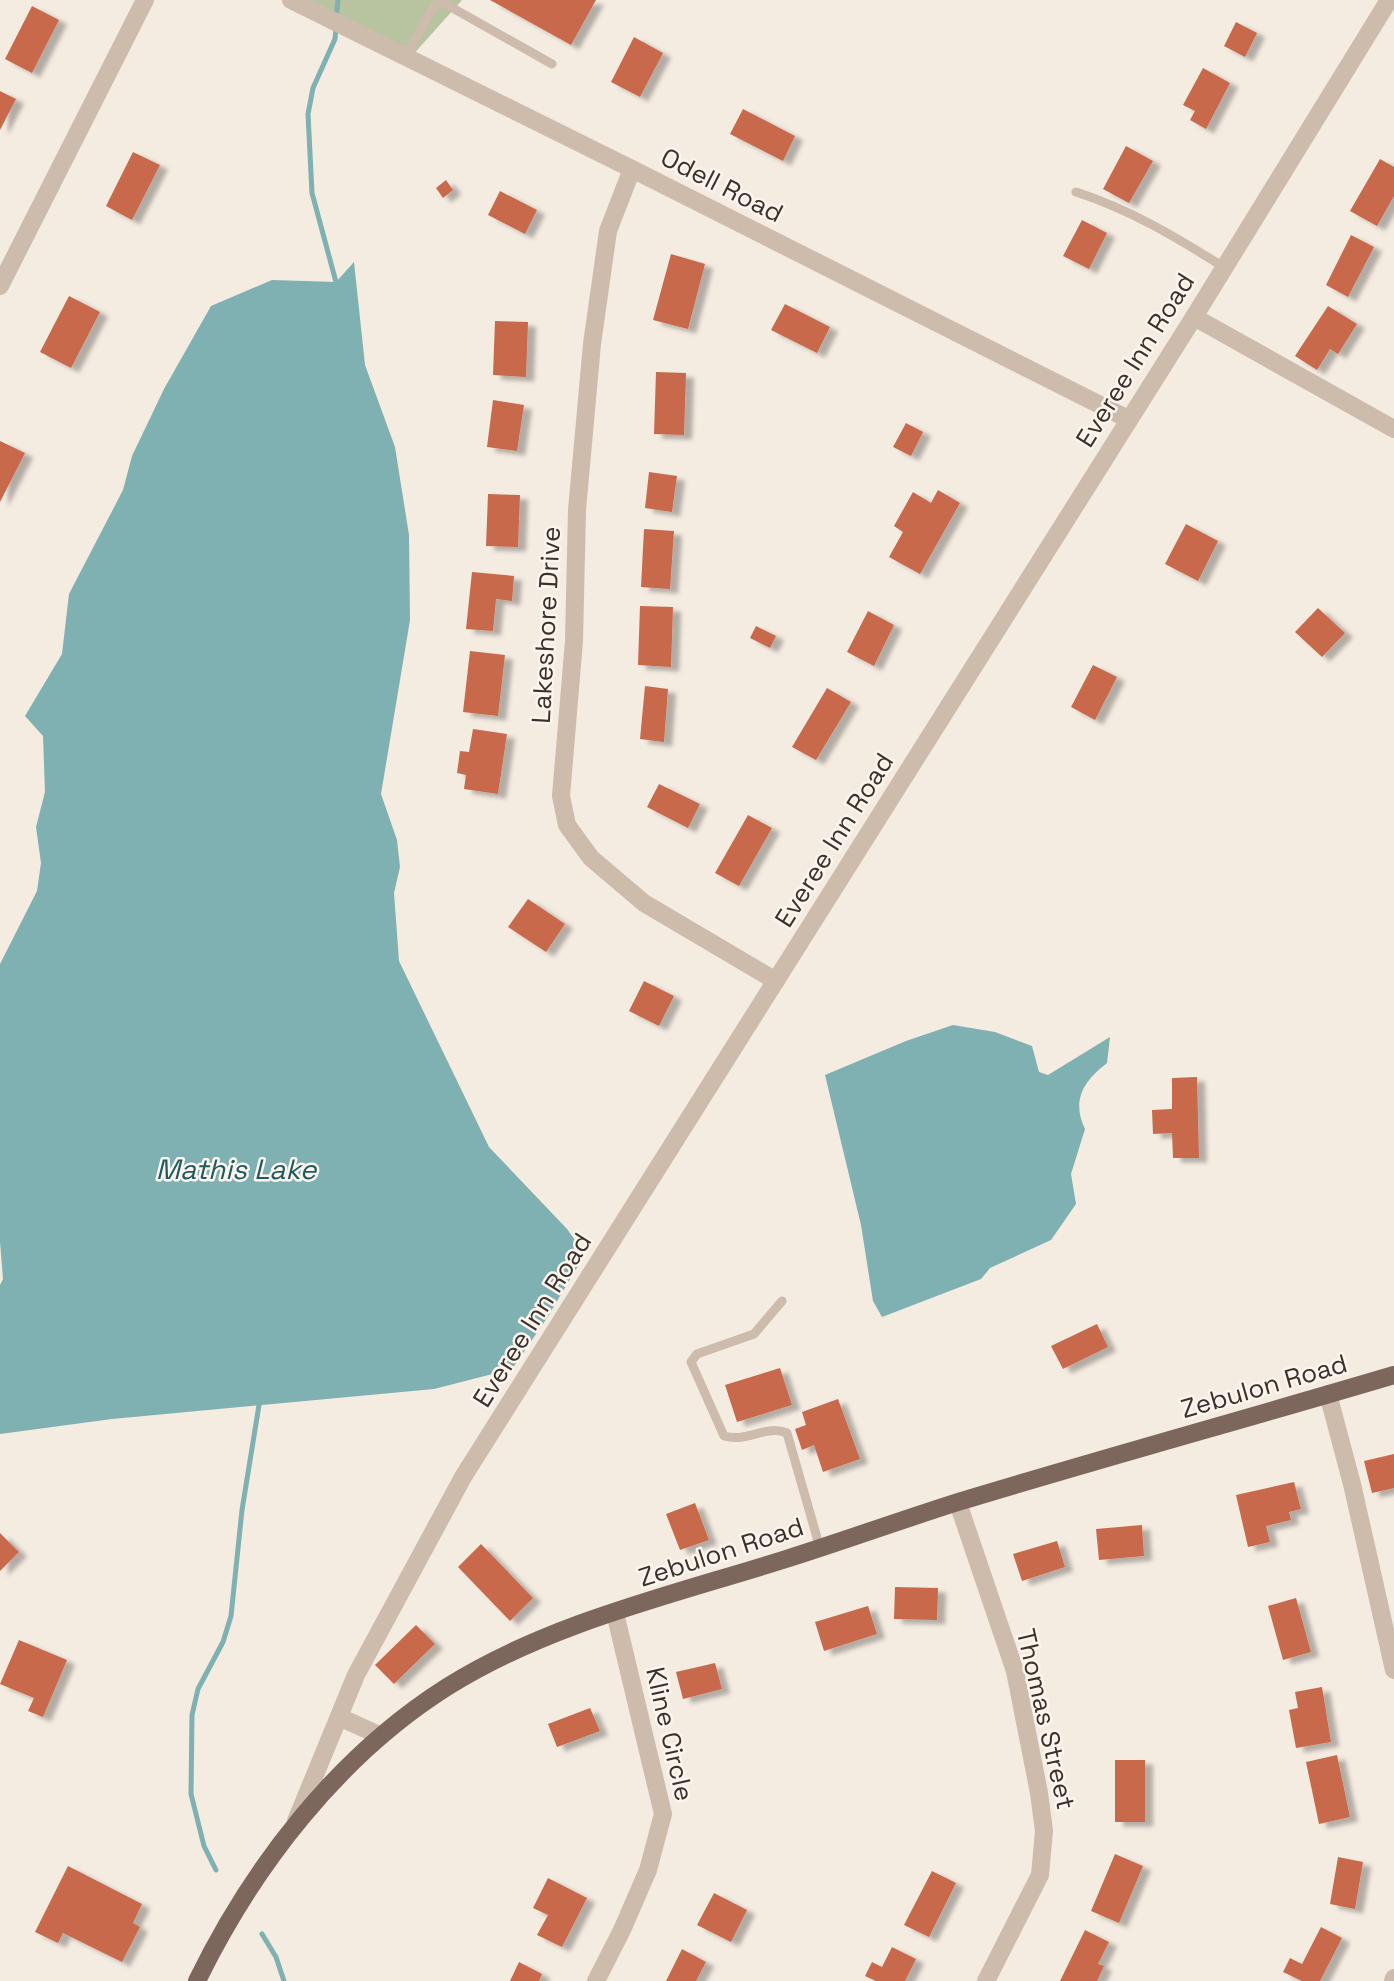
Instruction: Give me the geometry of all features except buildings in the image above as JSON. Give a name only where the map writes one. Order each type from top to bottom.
[{"type":"main road","name":"Zebulon Road","points":[[197,1981],[246,1894],[292,1830],[334,1781],[381,1736],[415,1709],[477,1669],[544,1637],[958,1503],[1394,1375]]},
{"type":"street","points":[[0,286],[145,0]]},
{"type":"street","name":"Odell Road","points":[[291,0],[1128,419]]},
{"type":"street","name":"Everee Inn Road","points":[[292,1830],[356,1675],[463,1477],[1225,268],[1389,0]]},
{"type":"street","name":"Lakeshore Drive","points":[[632,169],[608,231],[592,344],[577,510],[574,641],[561,796],[567,825],[591,858],[644,904],[776,981]]},
{"type":"street","points":[[1194,317],[1394,429]]},
{"type":"street","points":[[1328,1394],[1352,1484],[1394,1670]]},
{"type":"street","name":"Thomas Street","points":[[958,1503],[1015,1671],[1044,1831],[1040,1875],[986,1981]]},
{"type":"street","name":"Kline Circle","points":[[596,1981],[648,1870],[663,1814],[615,1613]]},
{"type":"street","points":[[339,1717],[381,1736]]},
{"type":"lane","points":[[405,57],[434,6],[442,2],[552,64]]},
{"type":"lane","points":[[1076,192],[1104,201],[1179,239],[1225,268]]},
{"type":"lane","points":[[782,1301],[754,1334],[697,1354],[691,1362],[724,1436],[737,1439],[777,1429],[787,1433],[820,1548]]},
{"type":"green space","points":[[300,0],[462,0],[410,58]]},
{"type":"water","name":"Mathis Lake","points":[[354,262],[365,365],[395,447],[409,535],[410,620],[381,794],[397,840],[400,867],[394,893],[399,961],[489,1147],[567,1229],[585,1254],[547,1318],[512,1369],[434,1389],[112,1419],[0,1434],[0,1285],[3,1279],[0,1242],[0,964],[37,891],[41,863],[36,827],[45,792],[43,736],[25,716],[62,654],[69,594],[123,490],[132,456],[164,389],[211,306],[272,280],[336,282]]},
{"type":"water","points":[[953,1025],[995,1032],[1032,1046],[1039,1072],[1048,1075],[1110,1037],[1107,1063],[1086,1084],[1080,1100],[1079,1109],[1085,1129],[1071,1174],[1076,1204],[1051,1240],[990,1268],[981,1279],[882,1317],[873,1301],[861,1225],[825,1075],[906,1041]]},
{"type":"waterway","points":[[336,18],[338,0]]},
{"type":"waterway","points":[[336,28],[335,39],[313,88],[308,114],[312,193],[336,282]]},
{"type":"waterway","points":[[216,1870],[204,1846],[191,1794],[192,1715],[198,1689],[223,1642],[231,1616],[242,1510],[259,1405]]},
{"type":"waterway","points":[[262,1934],[276,1957],[284,1981]]}]
